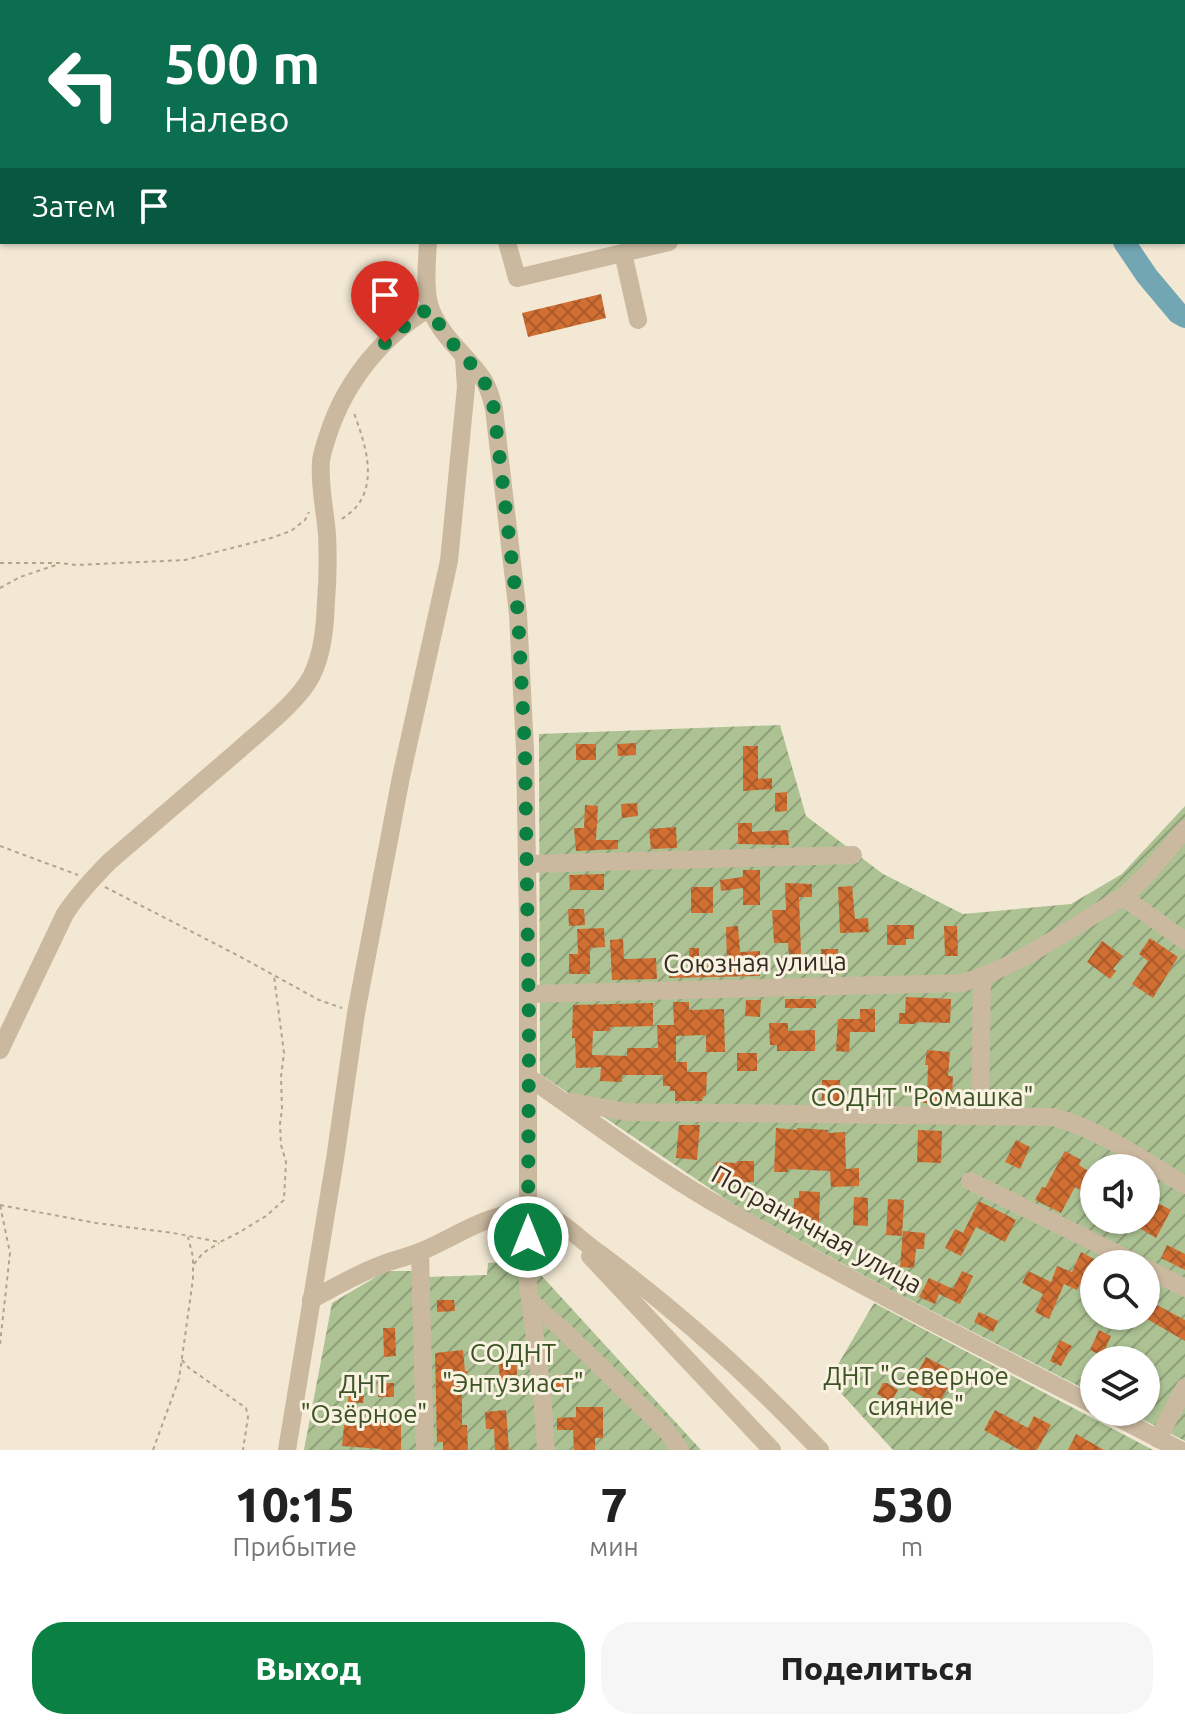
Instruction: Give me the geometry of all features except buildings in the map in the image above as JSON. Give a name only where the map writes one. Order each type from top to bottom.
[{"type":"street","points":[[428,244],[430,308],[445,335],[480,374],[489,391],[497,430],[518,614],[527,864],[527,1262],[546,1450]]},
{"type":"street","points":[[508,244],[517,278],[661,244]]},
{"type":"street","points":[[623,253],[638,320]]},
{"type":"street","points":[[0,1050],[65,914],[91,879],[275,718],[311,678],[325,626],[327,534],[321,460],[334,418],[361,369],[385,343],[430,308]]},
{"type":"street","points":[[287,1450],[356,1013],[401,777],[449,561],[466,387],[464,358]]},
{"type":"street","name":"Союзная улица","points":[[528,994],[962,983],[1021,958],[1123,897],[1185,829]]},
{"type":"street","points":[[527,864],[853,855]]},
{"type":"street","points":[[1123,897],[1185,941]]},
{"type":"street","points":[[980,1117],[982,977]]},
{"type":"street","name":"Пограничная улица","points":[[528,1077],[708,1200],[1080,1398]]},
{"type":"street","points":[[564,1101],[628,1112],[1053,1117],[1077,1123],[1103,1136],[1185,1185]]},
{"type":"street","points":[[970,1181],[1110,1250]]},
{"type":"street","points":[[528,1190],[772,1450]]},
{"type":"street","points":[[311,1300],[337,1285],[420,1252],[478,1223],[498,1217],[538,1213],[559,1223],[683,1320],[735,1366],[820,1450]]},
{"type":"street","points":[[420,1252],[425,1450]]},
{"type":"street","points":[[1160,1275],[1185,1288]]},
{"type":"street","points":[[530,1301],[667,1431],[680,1450]]},
{"type":"street","points":[[1158,1439],[1185,1387]]},
{"type":"street","points":[[1133,1426],[1180,1450]]},
{"type":"path","points":[[327,534],[358,505],[366,485],[368,462],[363,439],[346,393]]},
{"type":"path","points":[[0,563],[76,565],[185,560],[291,531],[305,520],[310,509]]},
{"type":"path","points":[[0,588],[20,577],[61,563]]},
{"type":"path","points":[[0,846],[91,879],[319,1000],[356,1013]]},
{"type":"path","points":[[193,1265],[203,1253],[266,1216],[284,1200],[286,1162],[280,1124],[284,1053],[274,976]]},
{"type":"path","points":[[0,1344],[10,1253],[0,1204],[220,1242]]},
{"type":"path","points":[[153,1450],[179,1379],[193,1279],[188,1236]]},
{"type":"path","points":[[182,1360],[246,1408],[248,1417],[243,1450]]},
{"type":"green space","name":"СОДНТ \"Ромашка\"","points":[[780,725],[806,816],[883,874],[963,914],[1071,904],[1122,874],[1185,806],[1185,1441],[1156,1426],[1160,1426],[1160,1346],[1080,1346],[1080,1387],[736,1206],[540,1074],[539,734]]},
{"type":"green space","name":"СОДНТ \"Энтузиаст\"","points":[[519,1261],[519,1274],[540,1274],[701,1450],[432,1450],[426,1277],[487,1275],[488,1263]]},
{"type":"green space","name":"ДНТ \"Озёрное\"","points":[[386,1271],[412,1271],[417,1450],[304,1450],[332,1303]]},
{"type":"green space","name":"ДНТ \"Северное сияние\"","points":[[874,1303],[1080,1412],[1080,1426],[1107,1426],[1153,1450],[893,1450],[829,1380]]},
{"type":"waterway","points":[[1125,244],[1147,276],[1178,313],[1185,317]]},
{"type":"route","points":[[385,343],[430,308],[445,335],[480,374],[494,409],[518,614],[525,750],[528,1237]]}]
